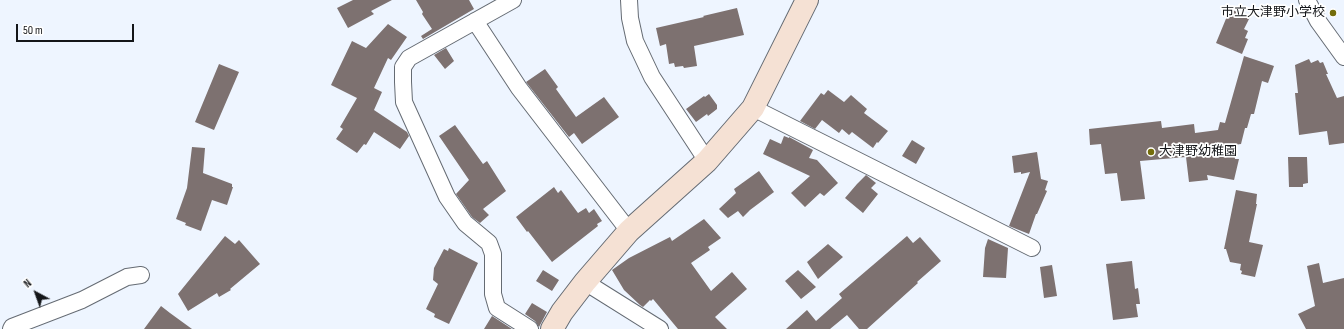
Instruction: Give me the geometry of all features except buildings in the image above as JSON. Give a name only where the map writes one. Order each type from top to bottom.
[{"type":"street","points":[[513,0],[409,58],[403,68],[404,102],[447,197],[465,223],[489,243],[493,254],[493,294],[497,308],[530,329]]},
{"type":"street","points":[[629,0],[630,18],[635,41],[652,77],[707,161]]},
{"type":"street","points":[[552,329],[562,312],[585,282],[629,231],[707,161],[753,108],[806,0]]},
{"type":"street","points":[[1307,0],[1318,20],[1344,57]]},
{"type":"street","points":[[475,21],[519,88],[629,231]]},
{"type":"street","points":[[753,108],[1032,248]]},
{"type":"street","points":[[11,329],[12,327],[82,300],[127,278],[141,275]]},
{"type":"street","points":[[585,282],[660,329]]},
{"type":"place","name":"市立大津野小学校","points":[[1333,13]]},
{"type":"place","name":"大津野幼稚園","points":[[1151,152]]}]
